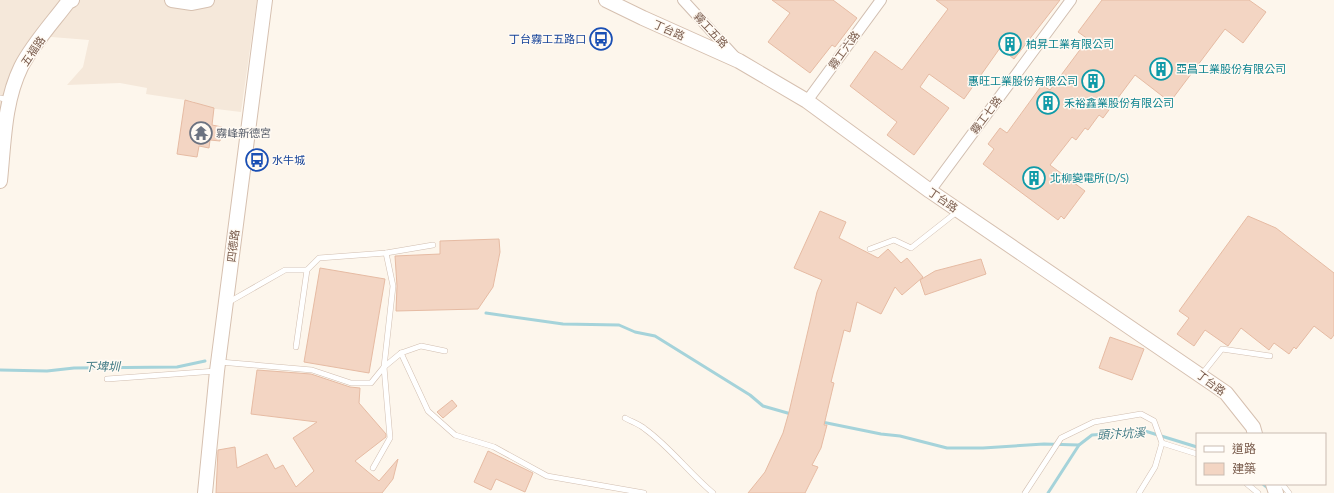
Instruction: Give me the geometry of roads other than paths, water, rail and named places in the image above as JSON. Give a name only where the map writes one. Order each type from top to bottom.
[{"type":"street","points":[[172,0],[192,3],[206,0]]},
{"type":"street","name":"四德路","points":[[205,493],[218,367],[265,0]]},
{"type":"street","name":"丁台路","points":[[606,0],[739,60],[808,101],[930,191],[1226,393],[1253,427],[1255,433]]},
{"type":"street","name":"霧工五路","points":[[683,0],[739,60]]},
{"type":"street","name":"霧工六路","points":[[808,101],[881,0]]},
{"type":"street","name":"霧工七路","points":[[930,191],[1071,0]]},
{"type":"street","name":"五福路","points":[[0,180],[5,99],[22,66],[68,1]]},
{"type":"lane","points":[[870,249],[894,240],[911,248],[959,211]]},
{"type":"lane","points":[[296,347],[307,270],[319,258],[386,253],[433,244]]},
{"type":"lane","points":[[373,468],[390,438],[384,367],[392,286],[386,253]]},
{"type":"lane","points":[[226,303],[285,270],[307,270]]},
{"type":"lane","points":[[107,379],[218,367],[312,370],[351,383],[371,383],[384,367],[401,353],[421,346],[445,351]]},
{"type":"lane","points":[[1201,375],[1222,349],[1270,356]]},
{"type":"lane","points":[[401,353],[428,411],[455,435],[494,447],[547,476],[644,493]]},
{"type":"lane","points":[[1025,493],[1061,438],[1094,422],[1141,414],[1154,421],[1162,444],[1155,467],[1139,493]]},
{"type":"lane","points":[[625,418],[644,428],[671,451],[701,484],[713,493]]},
{"type":"lane","points":[[1162,444],[1196,454]]},
{"type":"lane","points":[[1248,485],[1258,493]]},
{"type":"lane","points":[[1283,485],[1289,493]]},
{"type":"waterway","points":[[486,313],[563,324],[619,325],[635,332],[655,336],[750,395],[763,406],[791,414]]},
{"type":"waterway","name":"下埤圳","points":[[0,370],[47,371],[74,368],[177,367],[205,361]]},
{"type":"waterway","points":[[822,422],[881,434],[900,436],[947,448],[983,448],[1044,444],[1079,445]]},
{"type":"waterway","name":"頭汴坑溪","points":[[1048,493],[1079,445],[1092,435],[1145,431],[1196,447]]},
{"type":"waterway","name":"頭汴坑溪","points":[[1264,485],[1269,489]]},
{"type":"place","name":"丁台霧工五路口","points":[[601,39]]},
{"type":"place","name":"柏昇工業有限公司","points":[[1010,44]]},
{"type":"place","name":"亞昌工業股份有限公司","points":[[1161,69]]},
{"type":"place","name":"惠旺工業股份有限公司","points":[[1093,81]]},
{"type":"place","name":"禾裕鑫業股份有限公司","points":[[1048,103]]},
{"type":"place","name":"霧峰新德宮","points":[[201,133]]},
{"type":"place","name":"水牛城","points":[[257,160]]},
{"type":"place","name":"北柳變電所(D/S)","points":[[1034,178]]}]
